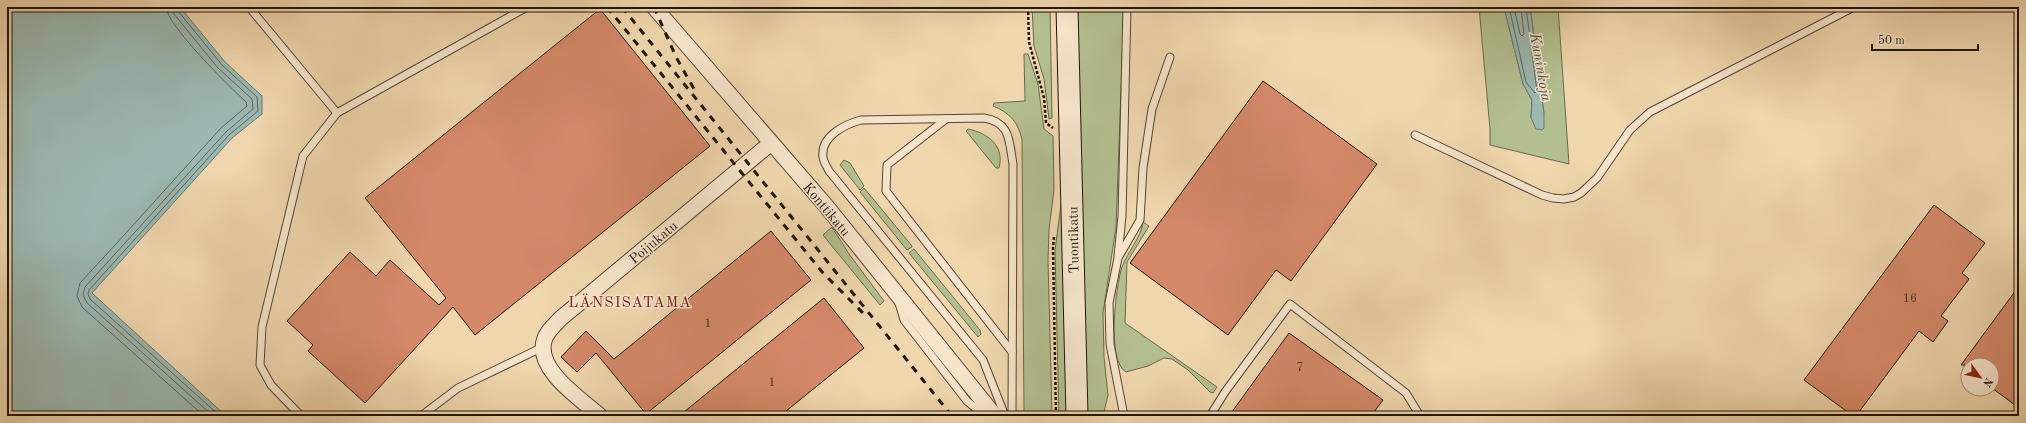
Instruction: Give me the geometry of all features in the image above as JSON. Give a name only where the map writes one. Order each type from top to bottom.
[{"type":"street","name":"Konttikatu","points":[[654,7],[827,207],[995,416]]},
{"type":"street","name":"Tuontikatu","points":[[1067,7],[1077,416]]},
{"type":"street","name":"Poijukatu","points":[[542,347],[546,334],[560,320],[771,143]]},
{"type":"street","points":[[542,347],[545,363],[554,374],[600,416]]},
{"type":"lane","points":[[250,7],[337,113]]},
{"type":"lane","points":[[301,416],[271,385],[260,365],[262,327],[303,156],[337,113],[527,7]]},
{"type":"lane","points":[[1124,416],[1110,344],[1109,303],[1118,258],[1122,216],[1127,7]]},
{"type":"lane","points":[[1415,135],[1542,194],[1553,198],[1574,197],[1590,186],[1630,130],[1650,112],[1854,7]]},
{"type":"lane","points":[[1118,258],[1140,220],[1143,168],[1152,109],[1170,57]]},
{"type":"lane","points":[[946,119],[887,165],[886,191],[1012,352]]},
{"type":"lane","points":[[1005,416],[983,360],[829,171],[823,156],[825,144],[834,133],[846,124],[861,120],[995,120],[1007,132],[1013,164],[1012,416]]},
{"type":"lane","points":[[896,293],[904,320],[967,401],[985,416]]},
{"type":"lane","points":[[1210,416],[1225,392],[1290,304],[1406,393],[1420,416]]},
{"type":"lane","points":[[420,416],[458,388],[542,347]]},
{"type":"path","points":[[1028,7],[1029,42],[1042,92],[1046,123],[1049,127],[1058,130]]},
{"type":"green space","points":[[1032,7],[1050,7],[1052,118],[1049,119],[1044,79],[1034,46]]},
{"type":"green space","points":[[1077,7],[1124,7],[1116,227],[1103,313],[1104,357],[1108,395],[1103,416],[1085,416]]},
{"type":"green space","points":[[1479,7],[1504,7],[1523,84],[1532,100],[1531,118],[1544,114],[1530,7],[1558,7],[1569,164],[1490,145],[1490,129]]},
{"type":"green space","points":[[1024,54],[1028,54],[1038,84],[1044,129],[1053,136],[1054,189],[1049,230],[1048,260],[1052,416],[1024,416],[1022,140],[1016,123],[1004,111],[993,106],[994,103],[1025,101]]},
{"type":"green space","points":[[968,129],[988,137],[997,147],[1000,153],[999,168],[996,168],[966,131]]},
{"type":"green space","points":[[844,160],[850,163],[864,186],[860,190],[840,165]]},
{"type":"green space","points":[[864,188],[912,247],[907,250],[860,192]]},
{"type":"green space","points":[[1063,190],[1069,416],[1059,416],[1055,250]]},
{"type":"green space","points":[[1143,222],[1149,226],[1127,262],[1125,323],[1217,387],[1213,393],[1210,392],[1188,370],[1172,359],[1164,358],[1148,366],[1126,372],[1120,365],[1114,339],[1117,289],[1122,267],[1140,234]]},
{"type":"green space","points":[[832,227],[849,254],[884,301],[880,305],[823,235]]},
{"type":"green space","points":[[914,249],[980,330],[981,334],[978,337],[909,253]]},
{"type":"water","points":[[7,7],[180,7],[225,62],[262,96],[262,114],[232,138],[92,293],[226,416],[7,416]]},
{"type":"water","points":[[1504,7],[1530,7],[1544,114],[1544,128],[1542,130],[1536,129],[1531,118],[1532,100],[1523,84]]},
{"type":"building","points":[[600,9],[710,146],[475,335],[453,307],[365,403],[308,351],[313,345],[287,321],[350,252],[376,276],[390,260],[439,305],[446,298],[365,198]]},
{"type":"building","points":[[1263,81],[1377,164],[1291,281],[1276,270],[1228,335],[1130,263]]},
{"type":"building","points":[[1934,205],[1985,243],[1962,273],[1969,279],[1941,316],[1948,321],[1933,342],[1919,331],[1856,416],[1853,416],[1804,380]]},
{"type":"building","points":[[771,231],[811,280],[646,414],[596,353],[577,372],[561,357],[586,331],[614,359]]},
{"type":"building","points":[[2019,286],[2019,408],[2000,394],[2000,357],[1967,357]]},
{"type":"building","points":[[824,298],[864,348],[780,416],[679,416]]},
{"type":"building","points":[[1289,333],[1383,400],[1371,416],[1229,416]]},
{"type":"railway","points":[[607,7],[823,273],[866,316]]},
{"type":"railway","points":[[622,7],[952,416]]},
{"type":"railway","points":[[654,7],[676,57],[694,89]]},
{"type":"district","name":"LÄNSISATAMA","points":[[630,302]]},
{"type":"water label","name":"Kuninkoja","points":[[1541,67]]}]
